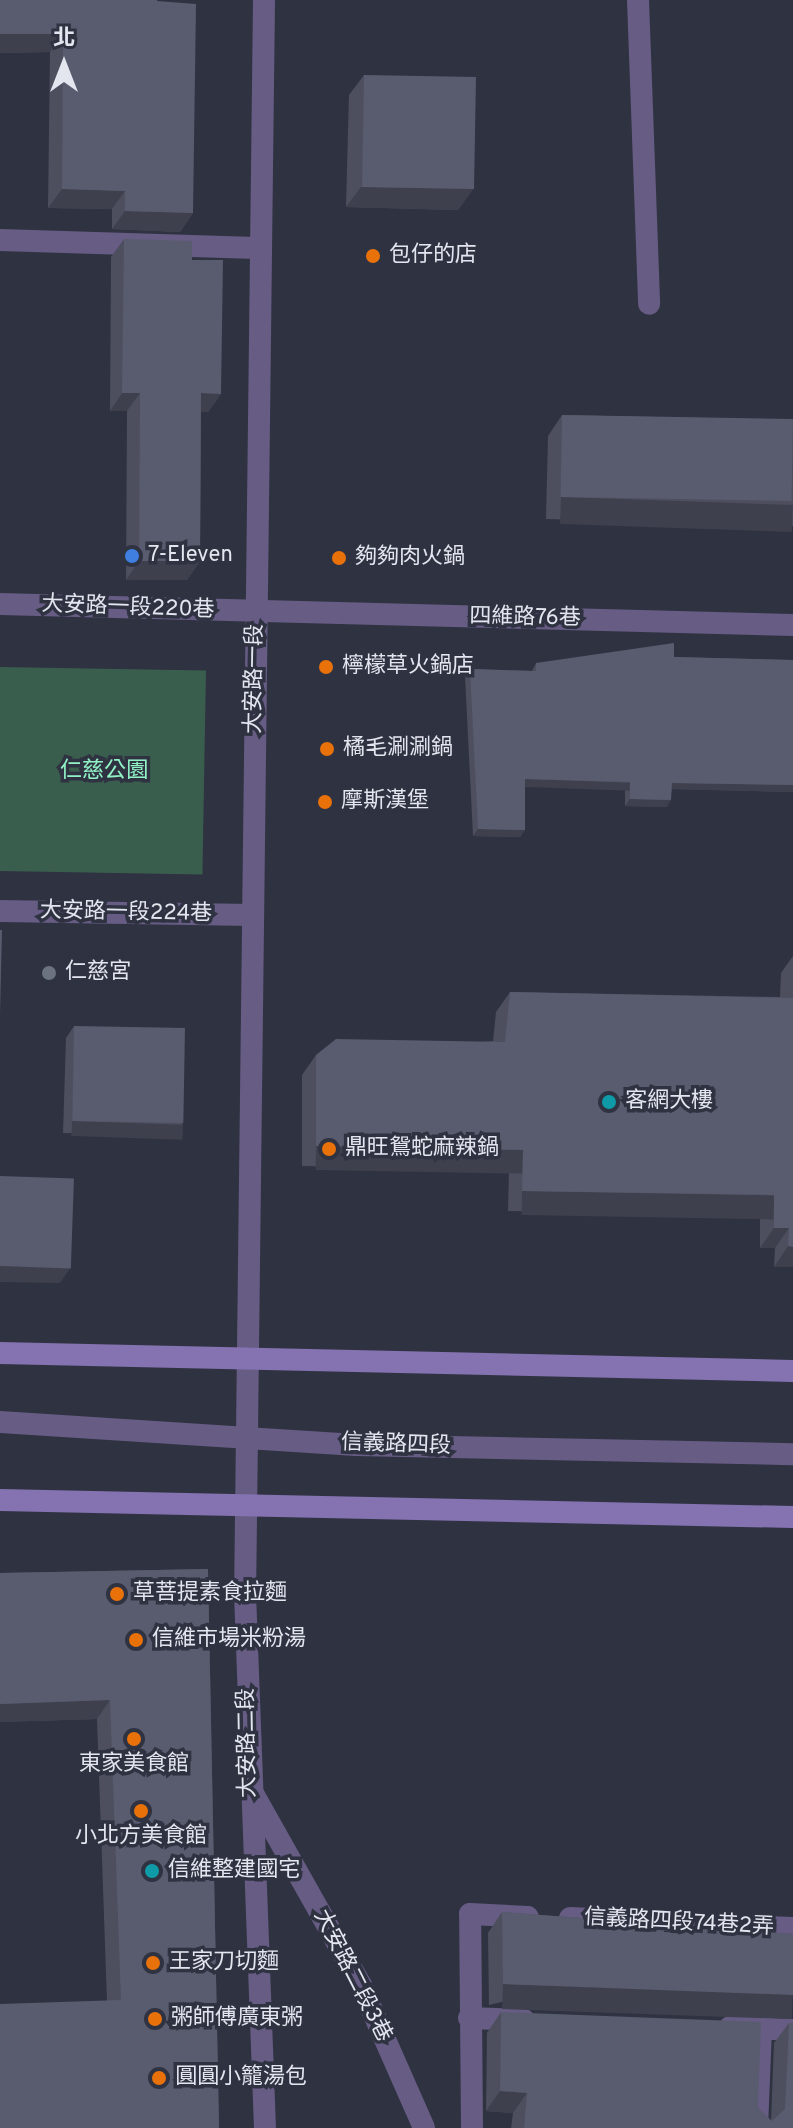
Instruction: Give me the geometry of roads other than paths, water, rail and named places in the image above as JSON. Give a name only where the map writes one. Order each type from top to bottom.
[{"type":"main road","points":[[0,1353],[793,1371]]},
{"type":"main road","points":[[0,1500],[793,1517]]},
{"type":"street","name":"大安路一段","points":[[247,1359],[264,0]]},
{"type":"street","points":[[638,0],[649,304]]},
{"type":"street","points":[[0,240],[261,248]]},
{"type":"street","name":"大安路一段220巷","points":[[0,604],[256,611]]},
{"type":"street","name":"四維路76巷","points":[[256,611],[793,625]]},
{"type":"street","name":"大安路一段224巷","points":[[0,911],[252,915]]},
{"type":"street","name":"大安路二段","points":[[247,1359],[248,1785],[265,2128]]},
{"type":"street","name":"信義路四段","points":[[0,1422],[245,1435],[356,1445],[793,1454]]},
{"type":"street","name":"大安路二段3巷","points":[[248,1785],[361,1985],[424,2128]]},
{"type":"street","name":"信義路四段74巷2弄","points":[[469,2018],[470,1914],[793,1928]]},
{"type":"street","points":[[472,2128],[469,2018],[546,2021]]},
{"type":"street","points":[[700,2026],[793,2030]]},
{"type":"street","points":[[757,2128],[761,2028]]},
{"type":"place","name":"包仔的店","points":[[373,256]]},
{"type":"place","name":"7-Eleven","points":[[132,556]]},
{"type":"place","name":"夠夠肉火鍋","points":[[339,558]]},
{"type":"place","name":"檸檬草火鍋店","points":[[326,667]]},
{"type":"place","name":"橘毛涮涮鍋","points":[[327,749]]},
{"type":"place","name":"摩斯漢堡","points":[[325,802]]},
{"type":"place","name":"仁慈宮","points":[[49,973]]},
{"type":"place","name":"客網大樓","points":[[609,1102]]},
{"type":"place","name":"鼎旺鴛蛇麻辣鍋","points":[[329,1149]]},
{"type":"place","name":"草菩提素食拉麵","points":[[117,1594]]},
{"type":"place","name":"信維市場米粉湯","points":[[136,1640]]},
{"type":"place","name":"東家美食館","points":[[134,1739]]},
{"type":"place","name":"小北方美食館","points":[[141,1811]]},
{"type":"place","name":"信維整建國宅","points":[[152,1871]]},
{"type":"place","name":"王家刀切麵","points":[[153,1963]]},
{"type":"place","name":"粥師傅廣東粥","points":[[155,2019]]},
{"type":"place","name":"圓圓小籠湯包","points":[[159,2078]]},
{"type":"park label","name":"仁慈公園","points":[[104,772]]}]
